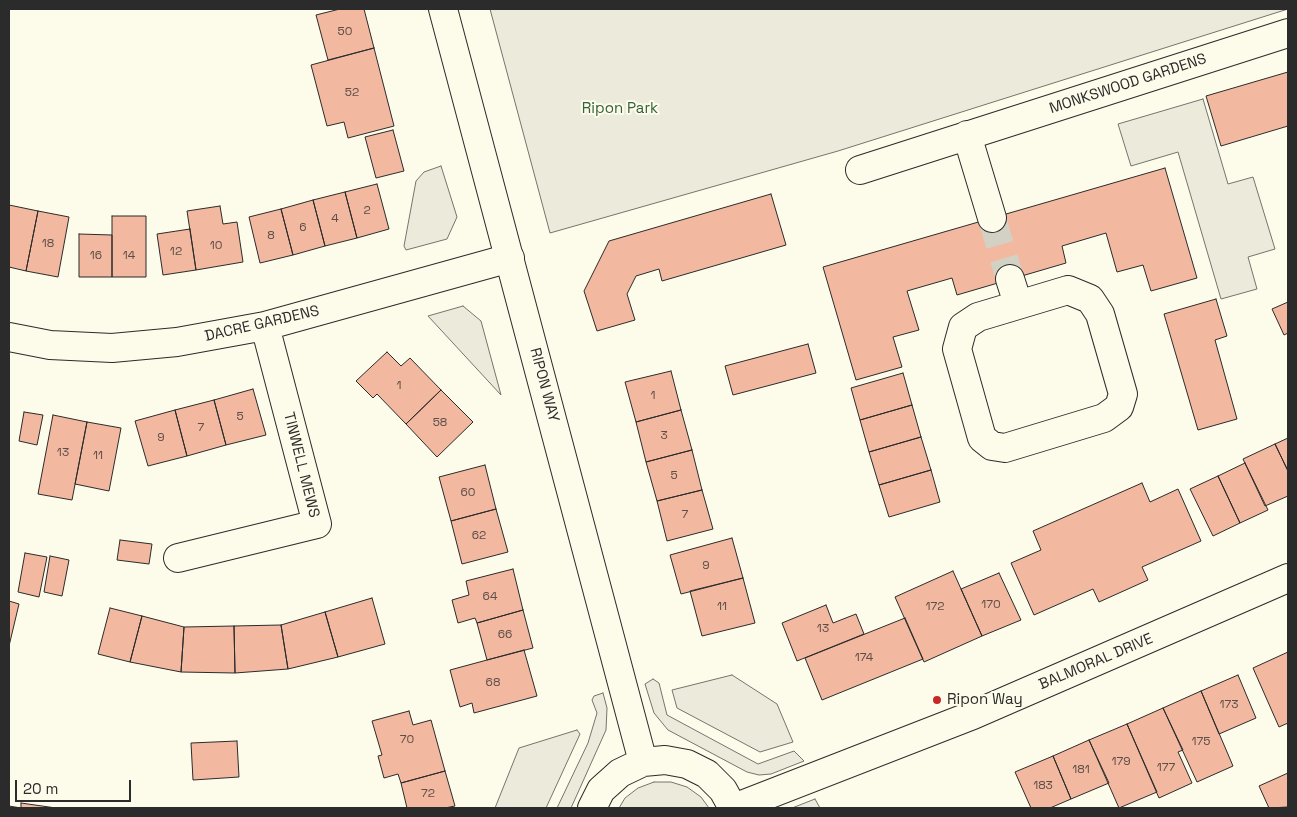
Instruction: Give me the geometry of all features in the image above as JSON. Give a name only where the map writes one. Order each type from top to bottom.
[{"type":"street","name":"RIPON WAY","points":[[443,9],[643,762]]},
{"type":"street","name":"MONKSWOOD GARDENS","points":[[860,170],[1288,33]]},
{"type":"street","points":[[967,135],[992,218]]},
{"type":"street","name":"DACRE GARDENS","points":[[9,336],[50,345],[112,348],[177,342],[264,326],[510,258]]},
{"type":"street","points":[[1068,290],[1090,299],[1100,314],[1123,394],[1119,407],[1104,418],[1005,448],[992,446],[982,438],[957,349],[963,326],[1014,291],[1068,290]]},
{"type":"street","name":"TINWELL MEWS","points":[[178,558],[317,524],[264,326]]},
{"type":"street","name":"BALMORAL DRIVE","points":[[734,808],[974,715],[1288,578]]},
{"type":"street","points":[[592,808],[601,790],[620,772],[643,762],[665,760],[687,764],[707,774],[722,790],[734,808]]},
{"type":"green space","name":"Ripon Park","points":[[490,9],[1288,9],[838,151],[550,233]]},
{"type":"green space","points":[[441,166],[457,217],[447,239],[406,250],[404,246],[416,181],[424,172]]},
{"type":"green space","points":[[463,306],[481,321],[501,395],[428,316]]},
{"type":"green space","points":[[732,675],[777,704],[793,742],[760,752],[677,708],[672,690]]},
{"type":"green space","points":[[653,679],[659,683],[667,715],[758,764],[794,751],[804,761],[771,774],[759,775],[747,772],[668,730],[654,713],[645,684]]},
{"type":"green space","points":[[603,693],[607,708],[606,730],[571,808],[557,808],[588,743],[597,713],[592,700],[594,696]]},
{"type":"green space","points":[[577,730],[580,734],[546,808],[495,808],[519,748]]},
{"type":"green space","points":[[654,782],[671,782],[687,787],[701,797],[709,808],[619,808],[625,798],[638,788]]},
{"type":"green space","points":[[815,799],[820,808],[792,808]]},
{"type":"shaded area","points":[[1203,99],[1228,184],[1253,177],[1275,249],[1248,257],[1257,289],[1221,299],[1178,152],[1131,166],[1118,124]]},
{"type":"building","points":[[340,9],[364,9],[374,48],[328,60],[316,15]]},
{"type":"building","points":[[374,48],[394,126],[348,138],[344,122],[327,126],[311,65]]},
{"type":"building","points":[[1288,72],[1288,126],[1221,146],[1206,96]]},
{"type":"building","points":[[393,130],[404,171],[376,178],[365,137]]},
{"type":"building","points":[[1165,168],[1197,278],[1151,291],[1143,265],[1117,272],[1106,233],[1062,246],[1066,263],[957,295],[952,278],[907,291],[919,330],[893,337],[902,367],[856,380],[823,267]]},
{"type":"building","points":[[377,184],[389,229],[357,238],[345,192]]},
{"type":"building","points":[[345,192],[357,238],[325,246],[313,200]]},
{"type":"building","points":[[771,194],[786,245],[662,281],[659,269],[636,276],[627,294],[635,320],[597,331],[584,291],[609,241]]},
{"type":"building","points":[[313,200],[325,246],[293,255],[281,209]]},
{"type":"building","points":[[9,205],[38,211],[26,271],[9,267]]},
{"type":"building","points":[[220,206],[223,224],[237,222],[243,262],[196,270],[187,211]]},
{"type":"building","points":[[281,209],[293,255],[260,263],[249,217]]},
{"type":"building","points":[[38,211],[69,217],[58,277],[26,271]]},
{"type":"building","points":[[112,216],[146,216],[146,277],[112,277]]},
{"type":"building","points":[[190,229],[196,270],[163,275],[157,234]]},
{"type":"building","points":[[79,234],[112,235],[112,277],[79,277]]},
{"type":"building","points":[[1216,299],[1227,336],[1215,340],[1237,419],[1198,430],[1164,314]]},
{"type":"building","points":[[1288,302],[1288,333],[1284,335],[1272,309]]},
{"type":"building","points":[[808,344],[816,373],[733,395],[725,366]]},
{"type":"building","points":[[387,352],[401,366],[410,358],[441,390],[406,424],[377,394],[373,398],[356,381]]},
{"type":"building","points":[[671,371],[681,410],[636,422],[625,382]]},
{"type":"building","points":[[903,373],[912,405],[860,420],[851,388]]},
{"type":"building","points":[[253,389],[266,435],[226,445],[214,400]]},
{"type":"building","points":[[441,390],[473,422],[437,457],[406,424]]},
{"type":"building","points":[[214,400],[226,445],[187,456],[175,410]]},
{"type":"building","points":[[912,405],[921,437],[869,452],[860,420]]},
{"type":"building","points":[[175,410],[187,456],[148,466],[135,421]]},
{"type":"building","points":[[681,410],[692,450],[646,462],[636,422]]},
{"type":"building","points":[[24,412],[43,415],[37,445],[19,441]]},
{"type":"building","points":[[53,415],[87,422],[72,500],[38,494]]},
{"type":"building","points":[[87,422],[121,428],[109,491],[75,484]]},
{"type":"building","points":[[921,437],[931,470],[879,485],[869,452]]},
{"type":"building","points":[[1288,438],[1288,471],[1275,444]]},
{"type":"building","points":[[1275,444],[1288,471],[1288,496],[1265,506],[1243,459]]},
{"type":"building","points":[[692,450],[702,490],[657,501],[646,462]]},
{"type":"building","points":[[1245,463],[1268,510],[1240,523],[1218,476]]},
{"type":"building","points":[[485,465],[496,509],[451,521],[439,477]]},
{"type":"building","points":[[931,470],[940,502],[889,517],[879,485]]},
{"type":"building","points":[[1218,476],[1240,523],[1213,536],[1190,489]]},
{"type":"building","points":[[1142,483],[1150,502],[1178,489],[1201,541],[1142,567],[1148,580],[1099,602],[1093,589],[1034,615],[1011,563],[1041,550],[1033,531]]},
{"type":"building","points":[[702,490],[713,529],[667,541],[657,501]]},
{"type":"building","points":[[496,509],[508,552],[462,564],[451,521]]},
{"type":"building","points":[[732,538],[743,578],[681,594],[670,555]]},
{"type":"building","points":[[120,540],[152,544],[149,564],[117,560]]},
{"type":"building","points":[[25,553],[47,557],[39,597],[18,592]]},
{"type":"building","points":[[50,556],[69,560],[62,596],[44,592]]},
{"type":"building","points":[[513,569],[523,610],[477,623],[475,618],[458,623],[452,600],[469,595],[466,581]]},
{"type":"building","points":[[953,571],[982,636],[924,662],[895,597]]},
{"type":"building","points":[[999,573],[1021,620],[982,636],[961,589]]},
{"type":"building","points":[[743,578],[755,623],[702,636],[690,591]]},
{"type":"building","points":[[372,598],[385,644],[338,657],[325,612]]},
{"type":"building","points":[[9,601],[19,604],[9,646]]},
{"type":"building","points":[[826,605],[833,623],[856,614],[864,634],[797,661],[782,623]]},
{"type":"building","points":[[110,608],[142,616],[130,662],[98,654]]},
{"type":"building","points":[[523,610],[533,648],[487,660],[477,623]]},
{"type":"building","points":[[325,612],[338,657],[288,669],[281,625]]},
{"type":"building","points":[[142,616],[184,627],[181,672],[130,662]]},
{"type":"building","points":[[905,618],[923,659],[822,700],[805,658]]},
{"type":"building","points":[[281,625],[288,669],[235,673],[234,626]]},
{"type":"building","points":[[234,626],[235,673],[181,672],[184,627]]},
{"type":"building","points":[[524,650],[537,696],[474,713],[472,703],[460,707],[450,670]]},
{"type":"building","points":[[1288,652],[1288,723],[1279,727],[1253,668]]},
{"type":"building","points":[[1238,675],[1256,718],[1219,734],[1201,691]]},
{"type":"building","points":[[1201,691],[1233,766],[1197,782],[1163,708]]},
{"type":"building","points":[[1163,708],[1183,750],[1178,752],[1192,783],[1159,798],[1127,724]]},
{"type":"building","points":[[409,711],[413,725],[431,720],[445,771],[401,783],[398,774],[384,778],[378,756],[382,755],[372,721]]},
{"type":"building","points":[[1127,724],[1157,792],[1119,808],[1089,740]]},
{"type":"building","points":[[1089,740],[1109,783],[1071,799],[1053,756]]},
{"type":"building","points":[[237,741],[239,777],[193,780],[191,743]]},
{"type":"building","points":[[1053,756],[1071,799],[1050,808],[1031,808],[1015,772]]},
{"type":"building","points":[[445,771],[455,806],[445,808],[407,808],[401,783]]},
{"type":"building","points":[[1288,773],[1288,807],[1269,808],[1259,786]]},
{"type":"building","points":[[21,803],[56,808],[21,808]]},
{"type":"tunnel","points":[[992,218],[1010,279]]},
{"type":"place","name":"Ripon Way","points":[[937,700]]}]
